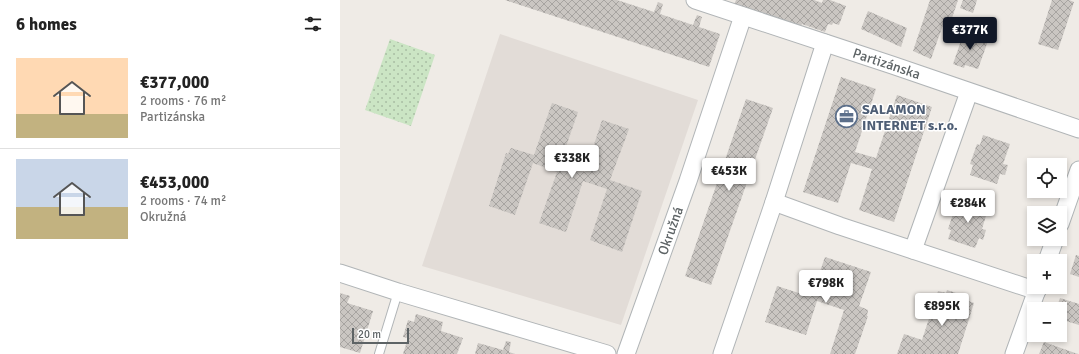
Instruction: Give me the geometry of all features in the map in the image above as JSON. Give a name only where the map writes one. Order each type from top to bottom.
[{"type":"street","name":"Partizánska","points":[[695,0],[825,42],[1079,129]]},
{"type":"street","name":"Okružná","points":[[626,354],[688,181],[743,16]]},
{"type":"street","points":[[722,354],[774,202],[825,42]]},
{"type":"street","points":[[913,250],[969,92]]},
{"type":"street","points":[[1066,206],[1079,170]]},
{"type":"street","points":[[774,202],[913,250],[1027,286]]},
{"type":"street","points":[[340,273],[398,292],[607,354]]},
{"type":"street","points":[[1014,354],[1035,294]]},
{"type":"lane","points":[[379,354],[398,292]]},
{"type":"shaded area","points":[[500,34],[698,100],[621,325],[422,266]]},
{"type":"green space","points":[[390,39],[435,55],[411,126],[365,110]]},
{"type":"building","points":[[505,0],[617,0],[654,12],[658,2],[663,4],[660,14],[693,25],[697,15],[702,17],[699,27],[720,34],[709,67]]},
{"type":"building","points":[[736,0],[814,0],[822,3],[823,0],[830,0],[846,6],[839,25],[833,23],[832,25],[828,24],[825,32],[734,5]]},
{"type":"building","points":[[930,0],[958,0],[950,24],[944,22],[931,59],[913,51]]},
{"type":"building","points":[[963,0],[977,0],[973,13],[960,8]]},
{"type":"building","points":[[1052,0],[1069,0],[1074,2],[1058,50],[1038,44]]},
{"type":"building","points":[[868,11],[907,28],[901,47],[861,29]]},
{"type":"building","points":[[964,32],[988,41],[978,69],[965,65],[964,68],[953,64]]},
{"type":"building","points":[[841,77],[876,89],[855,152],[876,158],[897,95],[932,107],[894,222],[859,210],[872,169],[851,163],[838,203],[803,192]]},
{"type":"building","points":[[746,99],[773,108],[711,285],[685,276]]},
{"type":"building","points":[[552,103],[578,112],[560,164],[585,172],[602,120],[629,129],[610,180],[642,191],[622,252],[590,240],[607,189],[583,181],[566,232],[539,223],[557,172],[533,163],[515,215],[489,206],[506,153],[508,154],[511,148],[534,155]]},
{"type":"building","points":[[983,135],[1010,144],[1003,164],[1008,165],[1005,175],[1000,174],[997,184],[970,175],[973,165],[970,164],[977,144],[980,145]]},
{"type":"building","points":[[961,200],[988,209],[982,229],[986,230],[983,240],[979,238],[975,248],[948,239],[951,230],[948,229],[955,208],[958,209]]},
{"type":"building","points":[[1076,255],[1079,256],[1079,277],[1070,274]]},
{"type":"building","points":[[825,257],[871,272],[859,306],[868,310],[868,316],[855,354],[830,354],[844,310],[817,301],[806,335],[765,322],[777,286],[811,297]]},
{"type":"building","points":[[947,290],[962,295],[960,298],[974,303],[958,354],[897,354],[904,334],[922,340],[938,291],[946,293]]},
{"type":"building","points":[[340,293],[350,296],[347,303],[373,311],[360,353],[340,347]]},
{"type":"building","points":[[1060,298],[1079,304],[1079,325],[1067,321],[1067,302],[1059,302]]},
{"type":"building","points":[[416,314],[443,322],[441,331],[463,338],[457,354],[403,354],[408,338],[403,337],[408,320],[414,322]]},
{"type":"building","points":[[506,341],[511,342],[509,352],[515,354],[475,354],[478,343],[503,350]]},
{"type":"building","points":[[1044,342],[1078,354],[1039,354]]},
{"type":"place","name":"SALAMON INTERNET s.r.o.","points":[[847,117]]}]
